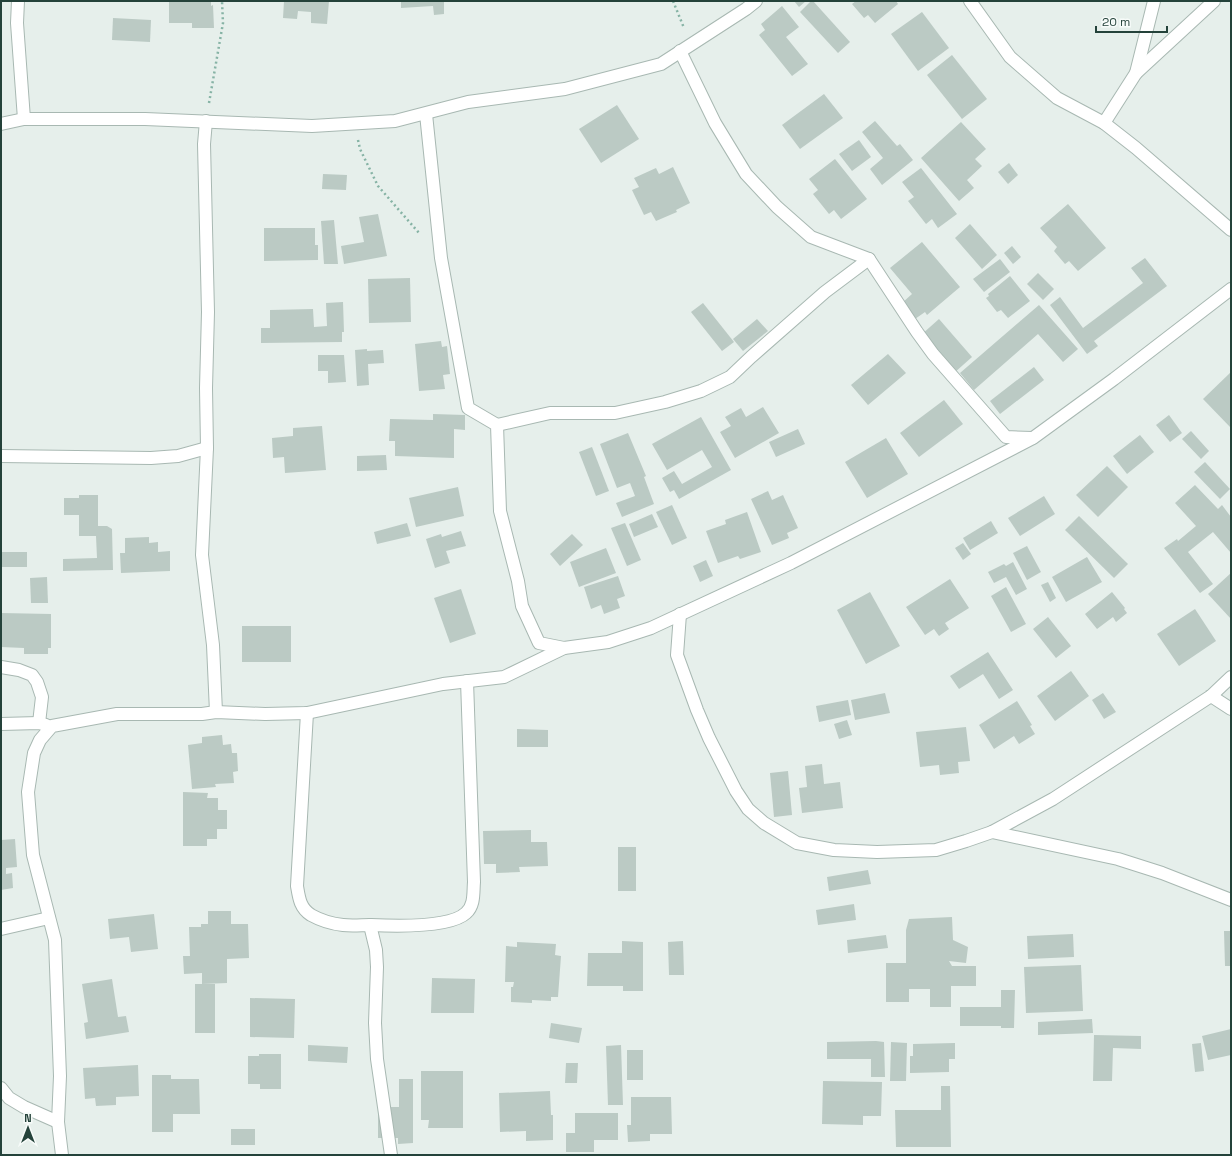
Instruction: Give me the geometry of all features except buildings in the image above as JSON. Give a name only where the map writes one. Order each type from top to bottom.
[{"type":"street","points":[[18,1],[17,23],[24,119]]},
{"type":"street","points":[[1,124],[24,119],[146,119],[312,126],[395,121],[468,102],[565,89],[661,64],[756,1]]},
{"type":"street","points":[[970,1],[1010,57],[1057,98],[1104,123],[1136,148],[1231,230]]},
{"type":"street","points":[[1136,73],[1154,1]]},
{"type":"street","points":[[1104,123],[1136,73],[1214,1]]},
{"type":"street","points":[[680,51],[715,123],[746,174],[777,207],[811,237],[869,259],[933,354],[1006,437],[1033,438]]},
{"type":"street","points":[[426,114],[441,258],[468,408],[497,424],[550,413],[614,413],[664,402],[701,391],[730,377],[825,292],[869,259]]},
{"type":"street","points":[[206,121],[204,144],[208,312],[206,388],[207,448],[202,555],[213,645],[216,712]]},
{"type":"street","points":[[1,724],[39,723],[52,726],[117,714],[202,714],[216,712],[265,714],[307,713],[444,684],[504,677],[564,648],[608,642],[651,628],[791,563],[1033,438],[1114,379],[1231,289]]},
{"type":"street","points":[[497,424],[500,511],[518,581],[522,606],[539,643],[564,648]]},
{"type":"street","points":[[1,456],[150,458],[178,456],[207,448]]},
{"type":"street","points":[[680,614],[677,655],[709,738],[736,791],[748,809],[764,823],[797,843],[834,850],[877,852],[936,850],[992,832],[1053,799],[1211,696],[1231,677]]},
{"type":"street","points":[[1,667],[18,670],[32,675],[37,682],[42,697],[39,723]]},
{"type":"street","points":[[307,713],[297,886],[301,906],[310,914],[342,925],[395,927],[434,924],[452,920],[465,914],[473,904],[466,681]]},
{"type":"street","points":[[1211,696],[1231,709]]},
{"type":"street","points":[[52,726],[40,740],[34,753],[28,792],[33,855],[55,940],[60,1076],[58,1122],[62,1155]]},
{"type":"street","points":[[992,832],[1118,859],[1162,873],[1231,900]]},
{"type":"street","points":[[1,929],[49,918]]},
{"type":"street","points":[[370,925],[376,950],[377,967],[375,1024],[377,1059],[391,1155]]},
{"type":"street","points":[[1,1088],[9,1098],[24,1107],[58,1122]]},
{"type":"path","points":[[206,121],[223,23],[222,1]]},
{"type":"path","points":[[673,1],[688,38],[680,51]]},
{"type":"path","points":[[354,124],[360,149],[378,186],[420,234]]}]
